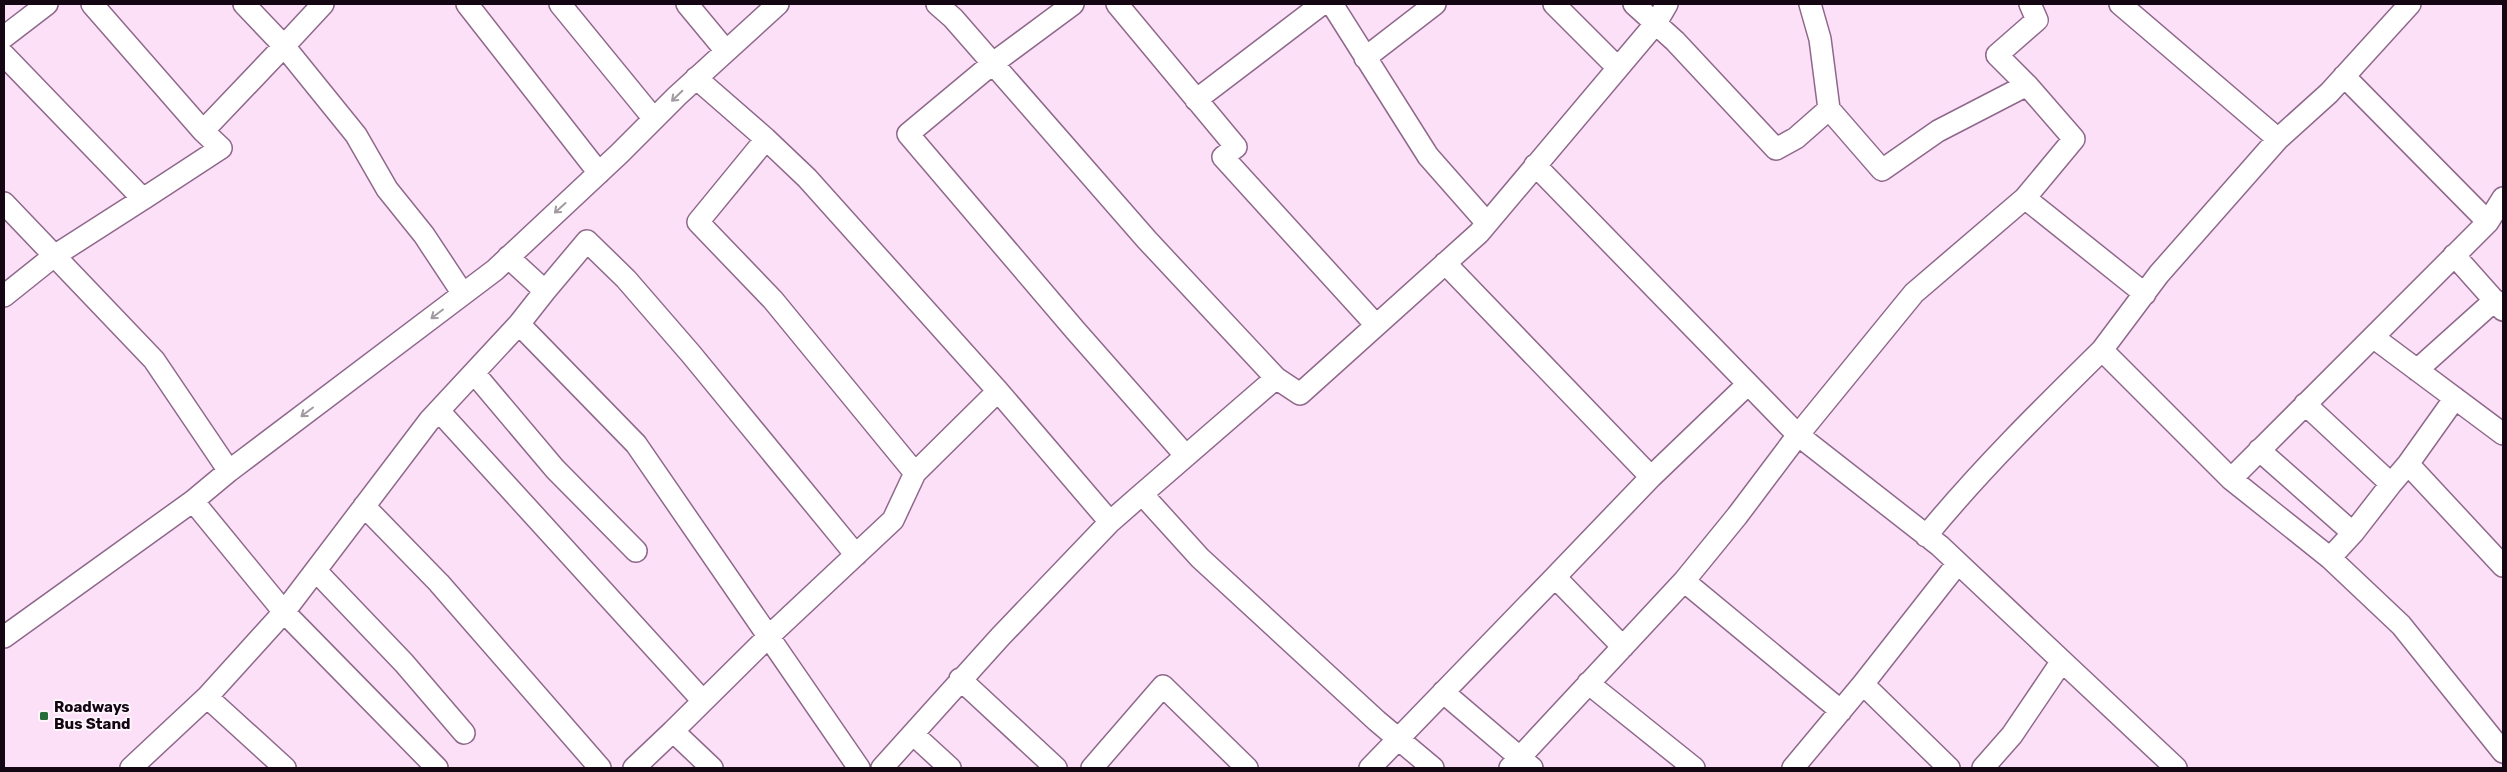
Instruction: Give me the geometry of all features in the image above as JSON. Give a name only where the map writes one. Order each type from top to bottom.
[{"type":"street","points":[[4,37],[47,4]]},
{"type":"street","points":[[4,296],[54,256],[221,148],[92,4]]},
{"type":"street","points":[[244,4],[284,46],[356,135],[387,189],[424,235],[463,294]]},
{"type":"street","points":[[204,131],[323,4]]},
{"type":"street","points":[[467,4],[599,173]]},
{"type":"street","points":[[560,4],[654,118]]},
{"type":"street","points":[[687,4],[726,50]]},
{"type":"street","points":[[4,637],[193,501],[229,471],[463,294],[508,257],[599,173],[696,78],[778,4]]},
{"type":"street","points":[[938,4],[953,18],[1147,240],[1276,378],[1300,394],[1487,223],[1656,24],[1667,4]]},
{"type":"street","points":[[1073,4],[992,64],[908,134],[1068,322],[1186,456]]},
{"type":"street","points":[[1117,4],[1236,147],[1223,157],[1376,325]]},
{"type":"street","points":[[1196,100],[1322,4]]},
{"type":"street","points":[[1332,4],[1428,156],[1487,223]]},
{"type":"street","points":[[1365,58],[1435,4]]},
{"type":"street","points":[[1554,4],[1618,68]]},
{"type":"street","points":[[1634,4],[1656,24],[1776,149],[1796,138],[1829,109]]},
{"type":"street","points":[[1810,4],[1820,39],[1829,109],[1882,170],[1938,131],[2027,85]]},
{"type":"street","points":[[1443,692],[1521,765],[1588,683],[1684,581],[1738,516],[1798,436],[1914,293],[2025,198],[2074,138],[1998,55],[2037,20],[2030,4]]},
{"type":"street","points":[[2120,4],[2278,139]]},
{"type":"street","points":[[1926,536],[1960,494],[2102,350],[2145,294],[2278,139],[2344,76],[2410,4]]},
{"type":"street","points":[[4,55],[143,198]]},
{"type":"street","points":[[2344,76],[2488,222]]},
{"type":"street","points":[[696,78],[766,139],[807,178],[998,391],[1110,522]]},
{"type":"street","points":[[766,139],[698,222],[773,300],[915,472]]},
{"type":"street","points":[[1535,165],[1798,436],[1926,536],[1958,564],[2176,768]]},
{"type":"street","points":[[2025,198],[2145,294]]},
{"type":"street","points":[[2231,478],[2488,222],[2503,198]]},
{"type":"street","points":[[4,204],[154,360],[229,471]]},
{"type":"street","points":[[131,768],[207,696],[284,612],[439,411],[519,324],[587,241],[626,279],[691,354],[856,555]]},
{"type":"street","points":[[2418,370],[2499,305],[2454,255]]},
{"type":"street","points":[[508,257],[545,291]]},
{"type":"street","points":[[1445,263],[1650,477]]},
{"type":"street","points":[[519,324],[636,444],[859,768]]},
{"type":"street","points":[[2373,337],[2455,398],[2498,422]]},
{"type":"street","points":[[2102,350],[2231,478],[2330,558],[2401,625],[2503,752]]},
{"type":"street","points":[[474,373],[554,469],[636,551]]},
{"type":"street","points":[[882,768],[914,735],[960,680],[1110,522],[1276,378]]},
{"type":"street","points":[[1370,768],[1650,477],[1748,384]]},
{"type":"street","points":[[634,768],[768,637],[893,520],[915,472],[998,391]]},
{"type":"street","points":[[2330,558],[2353,533],[2390,484],[2408,464],[2455,398]]},
{"type":"street","points":[[2305,404],[2390,484]]},
{"type":"street","points":[[439,411],[703,701]]},
{"type":"street","points":[[2259,450],[2353,533]]},
{"type":"street","points":[[2408,464],[2503,566]]},
{"type":"street","points":[[1142,494],[1200,558],[1377,721],[1433,768]]},
{"type":"street","points":[[193,501],[284,612],[437,768]]},
{"type":"street","points":[[364,506],[439,583],[600,768]]},
{"type":"street","points":[[1793,768],[1863,684],[1958,564]]},
{"type":"street","points":[[316,571],[404,663],[464,733]]},
{"type":"street","points":[[1555,576],[1623,647]]},
{"type":"street","points":[[1684,581],[1841,711]]},
{"type":"street","points":[[1983,768],[2012,735],[2062,662]]},
{"type":"street","points":[[960,680],[1056,768]]},
{"type":"street","points":[[1588,683],[1694,768]]},
{"type":"street","points":[[1863,684],[1949,768]]},
{"type":"street","points":[[1092,768],[1163,686],[1247,768]]},
{"type":"street","points":[[207,696],[285,768]]},
{"type":"street","points":[[673,731],[712,768]]},
{"type":"street","points":[[914,735],[950,768]]},
{"type":"place","name":"Roadways Bus Stand","points":[[44,716]]}]
